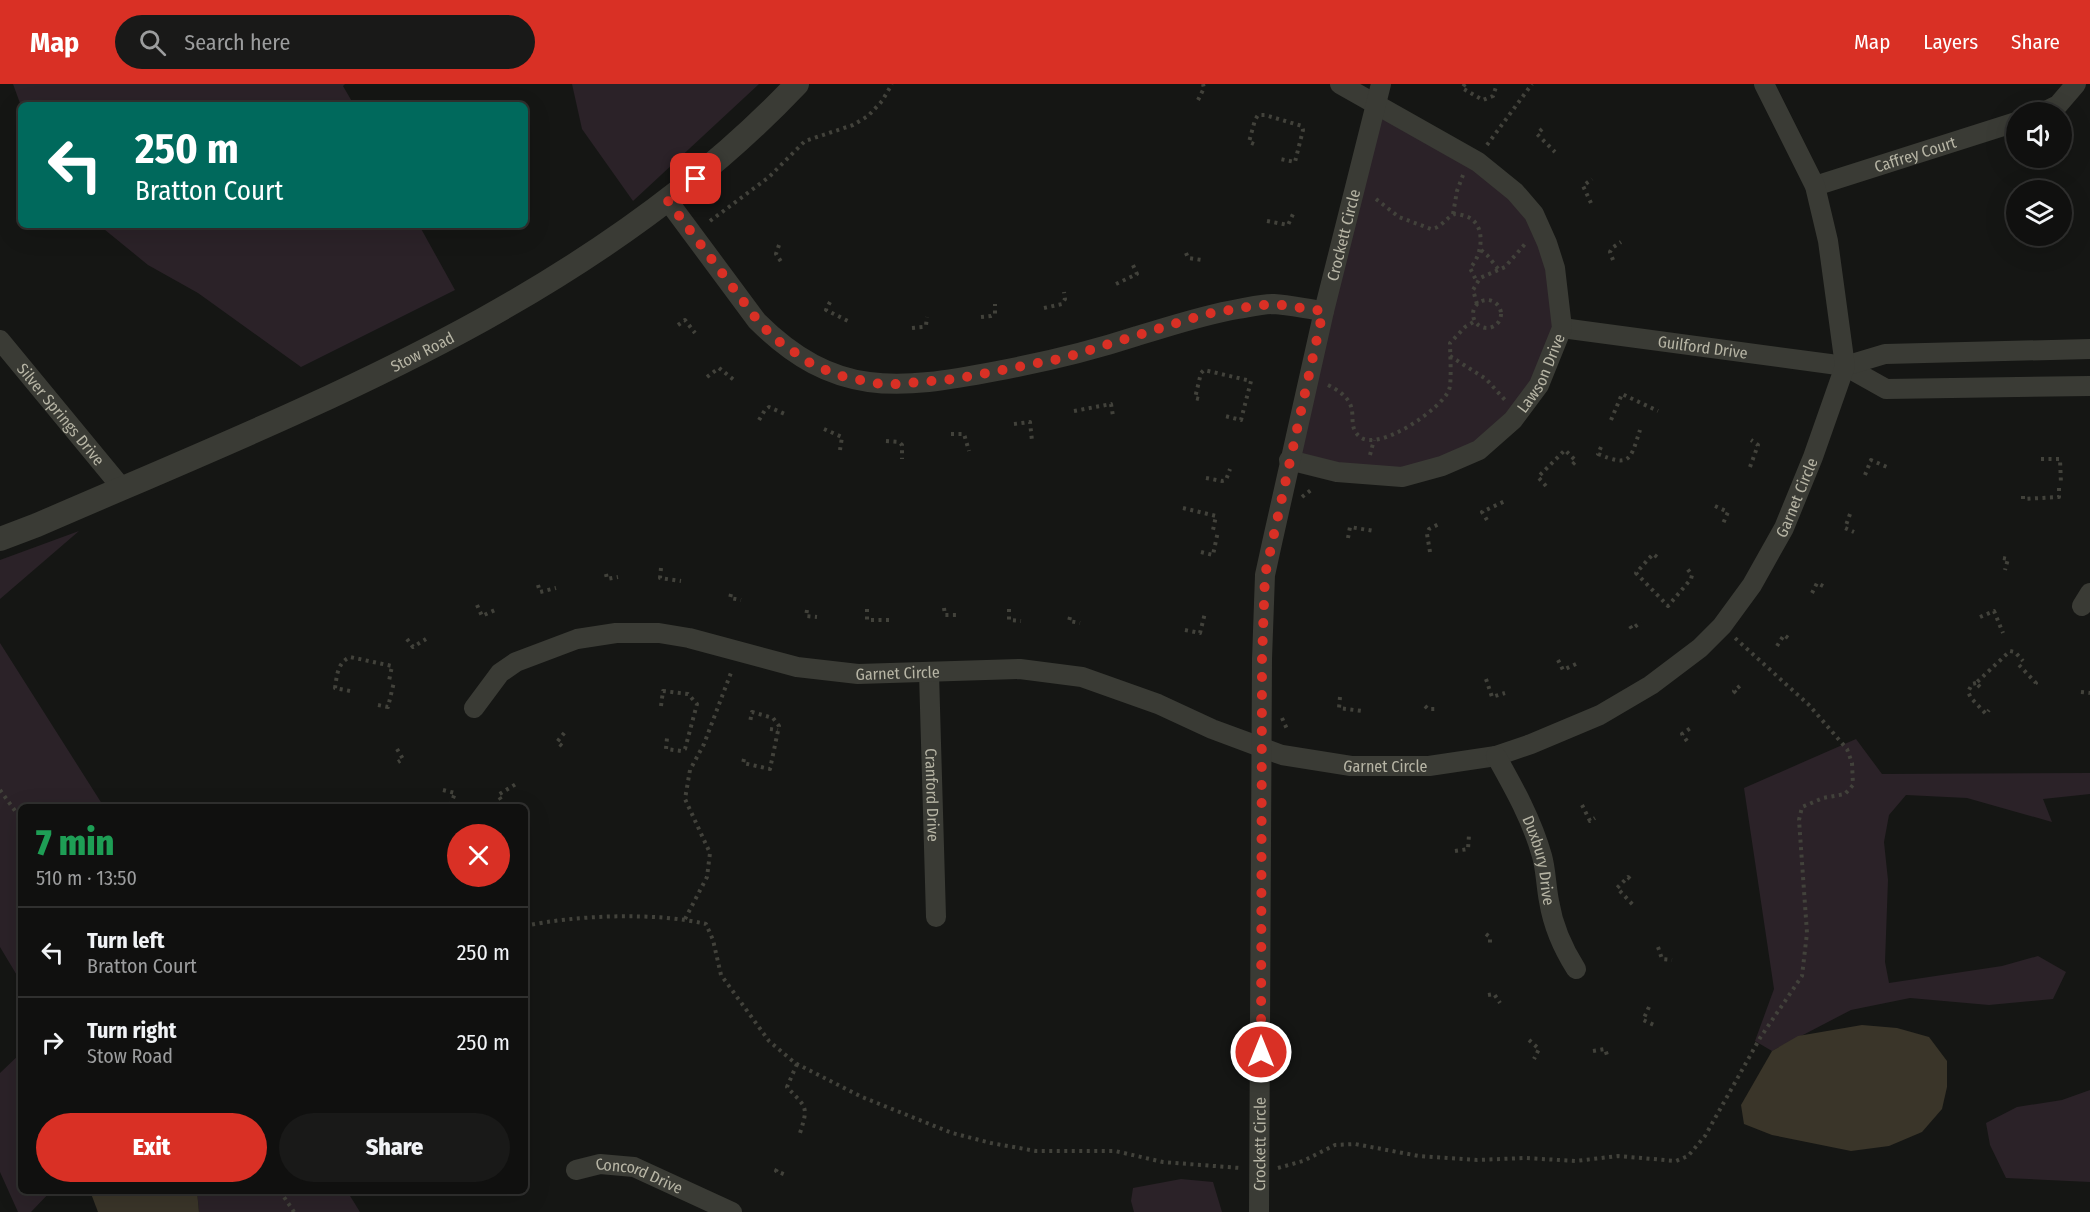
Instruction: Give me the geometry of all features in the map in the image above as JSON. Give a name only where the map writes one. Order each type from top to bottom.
[{"type":"street","name":"Stow Road","points":[[0,539],[38,525],[342,391],[474,325],[572,268],[668,201],[732,148],[797,84]]},
{"type":"street","name":"Lawson Drive","points":[[1289,460],[1337,472],[1402,477],[1442,466],[1479,450],[1513,420],[1539,385],[1562,328],[1555,268],[1547,243],[1534,214],[1507,184],[1471,168],[1376,104],[1340,84]]},
{"type":"street","name":"Crockett Circle","points":[[1259,1212],[1265,575],[1323,311],[1381,84]]},
{"type":"street","name":"Garnet Circle","points":[[474,708],[500,673],[516,662],[577,639],[616,633],[658,633],[689,638],[797,667],[858,674],[1020,669],[1082,677],[1158,704],[1212,729],[1282,755],[1351,766],[1428,766],[1496,756],[1600,715],[1651,685],[1692,655],[1722,626],[1752,585],[1784,528],[1813,457],[1845,366],[1828,241],[1815,186],[1764,84]]},
{"type":"street","points":[[2061,102],[2076,84]]},
{"type":"street","name":"Caffrey Court","points":[[1815,186],[2006,125]]},
{"type":"street","points":[[668,201],[758,321],[774,338],[813,365],[841,376],[869,383],[915,384],[1006,369],[1080,354],[1206,314],[1254,306],[1274,304],[1323,311]]},
{"type":"street","name":"Guilford Drive","points":[[1562,328],[1845,366],[1886,389],[2090,386]]},
{"type":"street","name":"Silver Springs Drive","points":[[0,340],[122,488]]},
{"type":"street","name":"Guilford Drive","points":[[1845,366],[1885,354],[2090,349]]},
{"type":"street","name":"Cranford Drive","points":[[929,673],[936,917]]},
{"type":"street","name":"Duxbury Drive","points":[[1496,756],[1534,827],[1543,859],[1554,925],[1563,948],[1576,969]]},
{"type":"street","name":"Concord Drive","points":[[576,1170],[600,1164],[634,1167],[732,1212]]},
{"type":"path","points":[[710,221],[769,177],[806,141],[853,125],[868,116],[882,101],[892,84]]},
{"type":"path","points":[[1198,100],[1204,87],[1203,84]]},
{"type":"path","points":[[1465,84],[1462,88],[1483,100],[1493,96],[1497,84]]},
{"type":"path","points":[[1376,199],[1399,217],[1431,229],[1437,229],[1453,215],[1457,191],[1491,138],[1532,84]]},
{"type":"path","points":[[1254,144],[1249,142],[1258,115],[1302,126],[1295,162],[1280,159]]},
{"type":"path","points":[[1542,129],[1538,134],[1555,152]]},
{"type":"path","points":[[1591,202],[1583,186],[1592,179]]},
{"type":"path","points":[[1267,221],[1288,225],[1294,212]]},
{"type":"path","points":[[1453,215],[1463,215],[1476,222],[1479,228],[1478,259],[1470,268],[1477,282]]},
{"type":"path","points":[[1613,260],[1610,252],[1621,242]]},
{"type":"path","points":[[1478,304],[1473,290],[1477,282],[1485,274],[1505,267],[1526,244]]},
{"type":"path","points":[[780,245],[776,254],[782,263]]},
{"type":"path","points":[[1480,249],[1498,270]]},
{"type":"path","points":[[1186,253],[1188,258],[1202,260]]},
{"type":"path","points":[[1116,284],[1137,274],[1132,263]]},
{"type":"path","points":[[1044,308],[1062,304],[1065,299],[1064,292]]},
{"type":"path","points":[[1485,300],[1494,302],[1500,309],[1500,318],[1495,325],[1482,326],[1475,321],[1473,312],[1478,304],[1485,300]]},
{"type":"path","points":[[830,302],[826,310],[848,321]]},
{"type":"path","points":[[981,317],[995,314],[995,304]]},
{"type":"path","points":[[912,328],[926,325],[927,317]]},
{"type":"path","points":[[678,325],[685,320],[695,333]]},
{"type":"path","points":[[1328,385],[1341,392],[1352,405],[1356,433],[1366,440],[1401,432],[1444,398],[1451,385],[1450,343],[1475,321]]},
{"type":"path","points":[[1450,356],[1486,379],[1505,400]]},
{"type":"path","points":[[707,377],[719,368],[735,380]]},
{"type":"path","points":[[1199,399],[1195,398],[1204,370],[1251,381],[1241,420],[1225,416]]},
{"type":"path","points":[[1611,420],[1622,394],[1658,411]]},
{"type":"path","points":[[1074,411],[1112,404],[1113,416]]},
{"type":"path","points":[[759,420],[769,407],[787,415]]},
{"type":"path","points":[[1014,424],[1030,422],[1032,441]]},
{"type":"path","points":[[824,429],[842,437],[840,450]]},
{"type":"path","points":[[1601,447],[1598,454],[1616,462],[1628,459],[1640,430]]},
{"type":"path","points":[[951,434],[964,434],[969,451]]},
{"type":"path","points":[[1370,456],[1374,440]]},
{"type":"path","points":[[1750,467],[1758,445],[1751,440]]},
{"type":"path","points":[[886,441],[899,442],[902,445],[902,459]]},
{"type":"path","points":[[1546,486],[1538,477],[1565,450],[1576,461],[1571,466]]},
{"type":"path","points":[[2023,496],[2023,499],[2059,497],[2060,459],[2041,459]]},
{"type":"path","points":[[1865,475],[1871,460],[1887,467]]},
{"type":"path","points":[[1206,478],[1226,480],[1230,469]]},
{"type":"path","points":[[1299,502],[1311,489]]},
{"type":"path","points":[[1487,520],[1482,512],[1505,501]]},
{"type":"path","points":[[1715,506],[1728,512],[1722,526]]},
{"type":"path","points":[[1184,508],[1216,516],[1213,555],[1201,552]]},
{"type":"path","points":[[1850,513],[1845,528],[1854,532]]},
{"type":"path","points":[[1430,552],[1427,534],[1439,524]]},
{"type":"path","points":[[1348,538],[1350,528],[1374,531]]},
{"type":"path","points":[[1657,557],[1653,554],[1636,573],[1668,606],[1691,579],[1692,575],[1686,567]]},
{"type":"path","points":[[2003,558],[2008,559],[2005,570]]},
{"type":"path","points":[[661,568],[660,578],[681,581]]},
{"type":"path","points":[[606,574],[607,579],[618,577]]},
{"type":"path","points":[[1812,593],[1817,583],[1825,587]]},
{"type":"path","points":[[538,585],[540,592],[556,588]]},
{"type":"path","points":[[731,594],[730,598],[741,600]]},
{"type":"path","points":[[477,605],[482,616],[495,610]]},
{"type":"path","points":[[944,608],[945,615],[957,615]]},
{"type":"path","points":[[867,609],[867,620],[890,620]]},
{"type":"path","points":[[1009,609],[1009,620],[1021,621]]},
{"type":"path","points":[[807,610],[806,616],[817,617]]},
{"type":"path","points":[[1980,617],[1994,611],[2003,633]]},
{"type":"path","points":[[1185,630],[1200,633],[1205,613]]},
{"type":"path","points":[[1070,617],[1069,621],[1080,623]]},
{"type":"path","points":[[1630,626],[1632,629],[1641,622]]},
{"type":"path","points":[[528,925],[548,921],[616,917],[685,919],[706,924],[713,940],[721,975],[769,1041],[797,1064],[862,1097],[952,1133],[991,1143],[1036,1150],[1114,1151],[1163,1162],[1260,1169],[1281,1167],[1303,1161],[1335,1145],[1355,1144],[1419,1156],[1477,1160],[1525,1158],[1576,1161],[1618,1156],[1676,1161],[1688,1156],[1705,1136],[1760,1038],[1802,976],[1807,933],[1799,820],[1802,807],[1823,798],[1845,794],[1853,785],[1852,763],[1847,749],[1809,705],[1722,626]]},
{"type":"path","points":[[1777,646],[1784,635],[1791,640]]},
{"type":"path","points":[[407,639],[413,647],[426,639]]},
{"type":"path","points":[[685,919],[707,877],[710,853],[685,799],[690,770],[704,744],[738,651]]},
{"type":"path","points":[[1989,710],[1986,714],[1971,698],[1968,692],[1972,684],[1978,685],[2010,651],[2015,652],[2023,660]]},
{"type":"path","points":[[350,691],[335,688],[339,666],[343,660],[350,657],[392,666],[388,707],[378,705]]},
{"type":"path","points":[[1558,660],[1563,670],[1576,664]]},
{"type":"path","points":[[2019,665],[2036,683],[2032,686]]},
{"type":"path","points":[[1486,678],[1492,697],[1505,693]]},
{"type":"path","points":[[1736,693],[1734,691],[1742,684]]},
{"type":"path","points":[[661,706],[663,691],[688,694],[696,704],[685,749],[681,751],[666,749],[667,738]]},
{"type":"path","points":[[2081,692],[2090,693]]},
{"type":"path","points":[[1340,697],[1339,708],[1362,711]]},
{"type":"path","points":[[1425,706],[1428,709],[1435,709]]},
{"type":"path","points":[[744,759],[743,763],[770,769],[778,730],[777,722],[764,715],[752,712],[750,722]]},
{"type":"path","points":[[1281,714],[1287,729]]},
{"type":"path","points":[[1687,741],[1682,734],[1692,727]]},
{"type":"path","points":[[770,729],[778,730]]},
{"type":"path","points":[[562,746],[557,742],[565,732]]},
{"type":"path","points":[[397,749],[403,759],[398,762]]},
{"type":"path","points":[[504,804],[498,795],[516,784]]},
{"type":"path","points":[[0,790],[18,815]]},
{"type":"path","points":[[443,790],[455,794],[451,804]]},
{"type":"path","points":[[1582,805],[1590,821],[1595,818]]},
{"type":"path","points":[[1455,851],[1468,849],[1469,835]]},
{"type":"path","points":[[1630,879],[1628,877],[1617,888],[1635,907]]},
{"type":"path","points":[[1486,934],[1490,937],[1490,946]]},
{"type":"path","points":[[1658,947],[1662,959],[1672,960]]},
{"type":"path","points":[[1488,995],[1494,994],[1500,1003]]},
{"type":"path","points":[[1649,1007],[1643,1020],[1654,1025]]},
{"type":"path","points":[[1529,1040],[1539,1048],[1534,1059]]},
{"type":"path","points":[[1593,1051],[1605,1049],[1607,1055]]},
{"type":"path","points":[[797,1064],[787,1087],[806,1107],[800,1133]]},
{"type":"path","points":[[777,1168],[776,1171],[786,1175]]},
{"type":"path","points":[[282,1194],[294,1212]]},
{"type":"shaded area","points":[[13,84],[345,84],[343,86],[352,102],[20,102]]},
{"type":"shaded area","points":[[572,84],[759,84],[633,201],[582,129]]},
{"type":"shaded area","points":[[1376,104],[1448,143],[1534,214],[1562,328],[1539,385],[1484,447],[1402,477],[1289,460]]},
{"type":"shaded area","points":[[103,228],[421,228],[455,290],[301,367],[198,293],[148,265]]},
{"type":"shaded area","points":[[79,531],[0,599],[0,560]]},
{"type":"shaded area","points":[[0,643],[102,804],[18,804],[18,977],[0,947]]},
{"type":"shaded area","points":[[1856,739],[1882,774],[2090,773],[2090,794],[2043,799],[2052,822],[1967,798],[1906,795],[1889,815],[1884,842],[1888,880],[1885,962],[1889,983],[2002,966],[2038,956],[2066,972],[2053,999],[1989,1005],[1910,998],[1851,1010],[1772,1051],[1755,1041],[1774,989],[1744,788]]},
{"type":"shaded area","points":[[1862,1025],[1897,1028],[1929,1037],[1947,1061],[1947,1087],[1942,1109],[1922,1132],[1889,1146],[1851,1151],[1772,1135],[1744,1124],[1741,1105],[1772,1051],[1798,1036]]},
{"type":"shaded area","points":[[18,1056],[18,1194],[48,1194],[31,1212],[18,1212],[0,1172],[0,1073]]},
{"type":"shaded area","points":[[2090,1090],[2090,1182],[2006,1178],[1990,1145],[1986,1123],[2017,1107],[2062,1100]]},
{"type":"shaded area","points":[[1181,1179],[1213,1182],[1222,1212],[1134,1212],[1131,1201],[1133,1188]]},
{"type":"shaded area","points":[[91,1194],[197,1194],[199,1212],[98,1212]]},
{"type":"shaded area","points":[[197,1194],[349,1194],[360,1212],[199,1212]]},
{"type":"route","points":[[696,179],[668,201],[758,321],[774,338],[813,365],[841,376],[869,383],[915,384],[1006,369],[1080,354],[1206,314],[1254,306],[1274,304],[1323,311],[1265,575],[1262,659],[1261,1052]]}]
